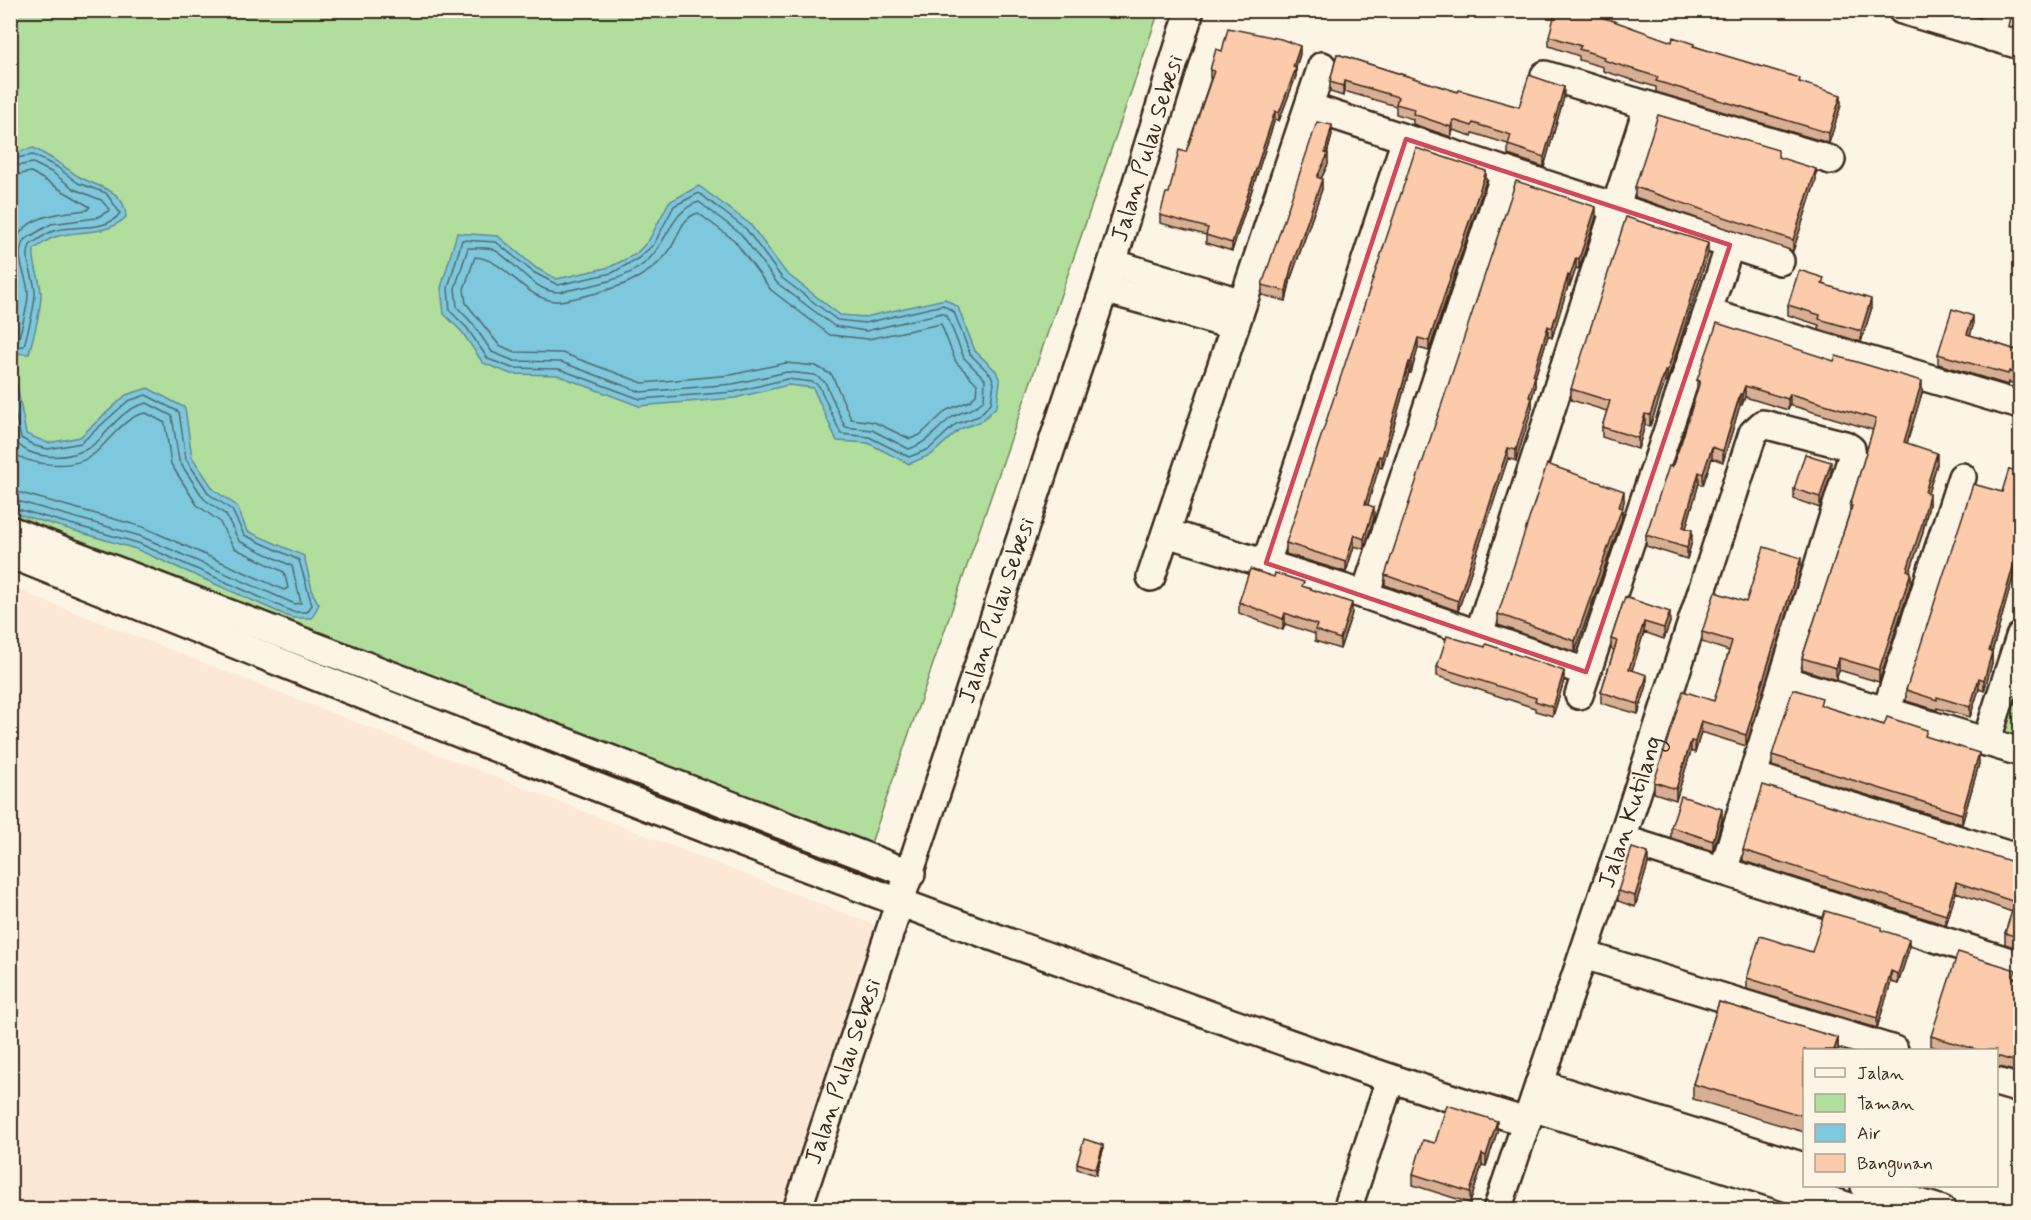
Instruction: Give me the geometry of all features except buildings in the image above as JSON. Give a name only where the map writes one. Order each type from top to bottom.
[{"type":"street","name":"Jalan Pulau Sebesi","points":[[797,1209],[1104,289],[1190,10]]},
{"type":"street","points":[[1902,10],[2020,45]]},
{"type":"street","points":[[1991,37],[1997,10]]},
{"type":"street","points":[[1150,578],[1322,66]]},
{"type":"street","points":[[1545,75],[1831,160]]},
{"type":"street","points":[[1479,634],[1648,106]]},
{"type":"street","points":[[1309,107],[1780,261]]},
{"type":"street","points":[[1266,563],[1406,139]]},
{"type":"street","points":[[1365,595],[1506,171]]},
{"type":"street","points":[[1167,533],[1365,595],[1479,634],[1583,684],[1730,245]]},
{"type":"street","points":[[1112,263],[1239,314]]},
{"type":"street","points":[[1104,289],[1239,314]]},
{"type":"street","points":[[1708,313],[2020,405]]},
{"type":"street","name":"Jalan Kutilang","points":[[1497,1209],[1584,955],[1753,434],[1759,426],[1769,425],[1845,445],[1852,451],[1783,680]]},
{"type":"street","points":[[1886,712],[1962,477]]},
{"type":"street","points":[[10,530],[910,874]]},
{"type":"street","points":[[10,554],[357,693],[900,904],[1390,1080],[1532,1104],[1689,1143],[1803,1167]]},
{"type":"street","points":[[1986,742],[2020,637]]},
{"type":"street","points":[[1723,871],[1783,680],[2020,752]]},
{"type":"street","points":[[1754,776],[2020,860]]},
{"type":"street","points":[[1622,839],[2020,965]]},
{"type":"street","points":[[1584,955],[1891,1049]]},
{"type":"street","points":[[1347,1209],[1390,1080]]},
{"type":"street","points":[[1998,1083],[2020,1089]]},
{"type":"street","points":[[1689,1143],[1859,1209]]},
{"type":"street","points":[[1871,1187],[1942,1209]]},
{"type":"highlighted area","points":[[1406,139],[1730,245],[1586,672],[1266,563]]},
{"type":"shaded area","points":[[10,587],[882,928],[785,1209],[11,1209]]},
{"type":"green space","points":[[10,11],[1159,11],[869,849],[11,524]]},
{"type":"green space","points":[[2020,672],[2020,743],[1998,737]]},
{"type":"water","points":[[33,148],[85,180],[115,194],[121,200],[126,217],[101,230],[55,237],[34,249],[34,261],[41,294],[38,317],[29,354],[11,353],[13,325],[10,154]]},
{"type":"water","points":[[699,186],[750,224],[786,273],[840,315],[865,317],[945,299],[958,307],[975,351],[996,371],[1000,381],[997,406],[982,421],[960,429],[932,454],[909,464],[868,443],[837,441],[813,388],[788,385],[735,398],[639,406],[557,375],[511,374],[483,363],[462,332],[444,314],[441,288],[457,233],[498,236],[536,268],[557,279],[610,267],[636,254],[649,240],[669,202]]},
{"type":"water","points":[[17,385],[26,434],[48,443],[80,437],[126,395],[148,388],[185,408],[192,457],[214,490],[237,506],[247,531],[304,556],[313,594],[319,604],[312,618],[292,618],[136,549],[11,512],[11,388]]}]
